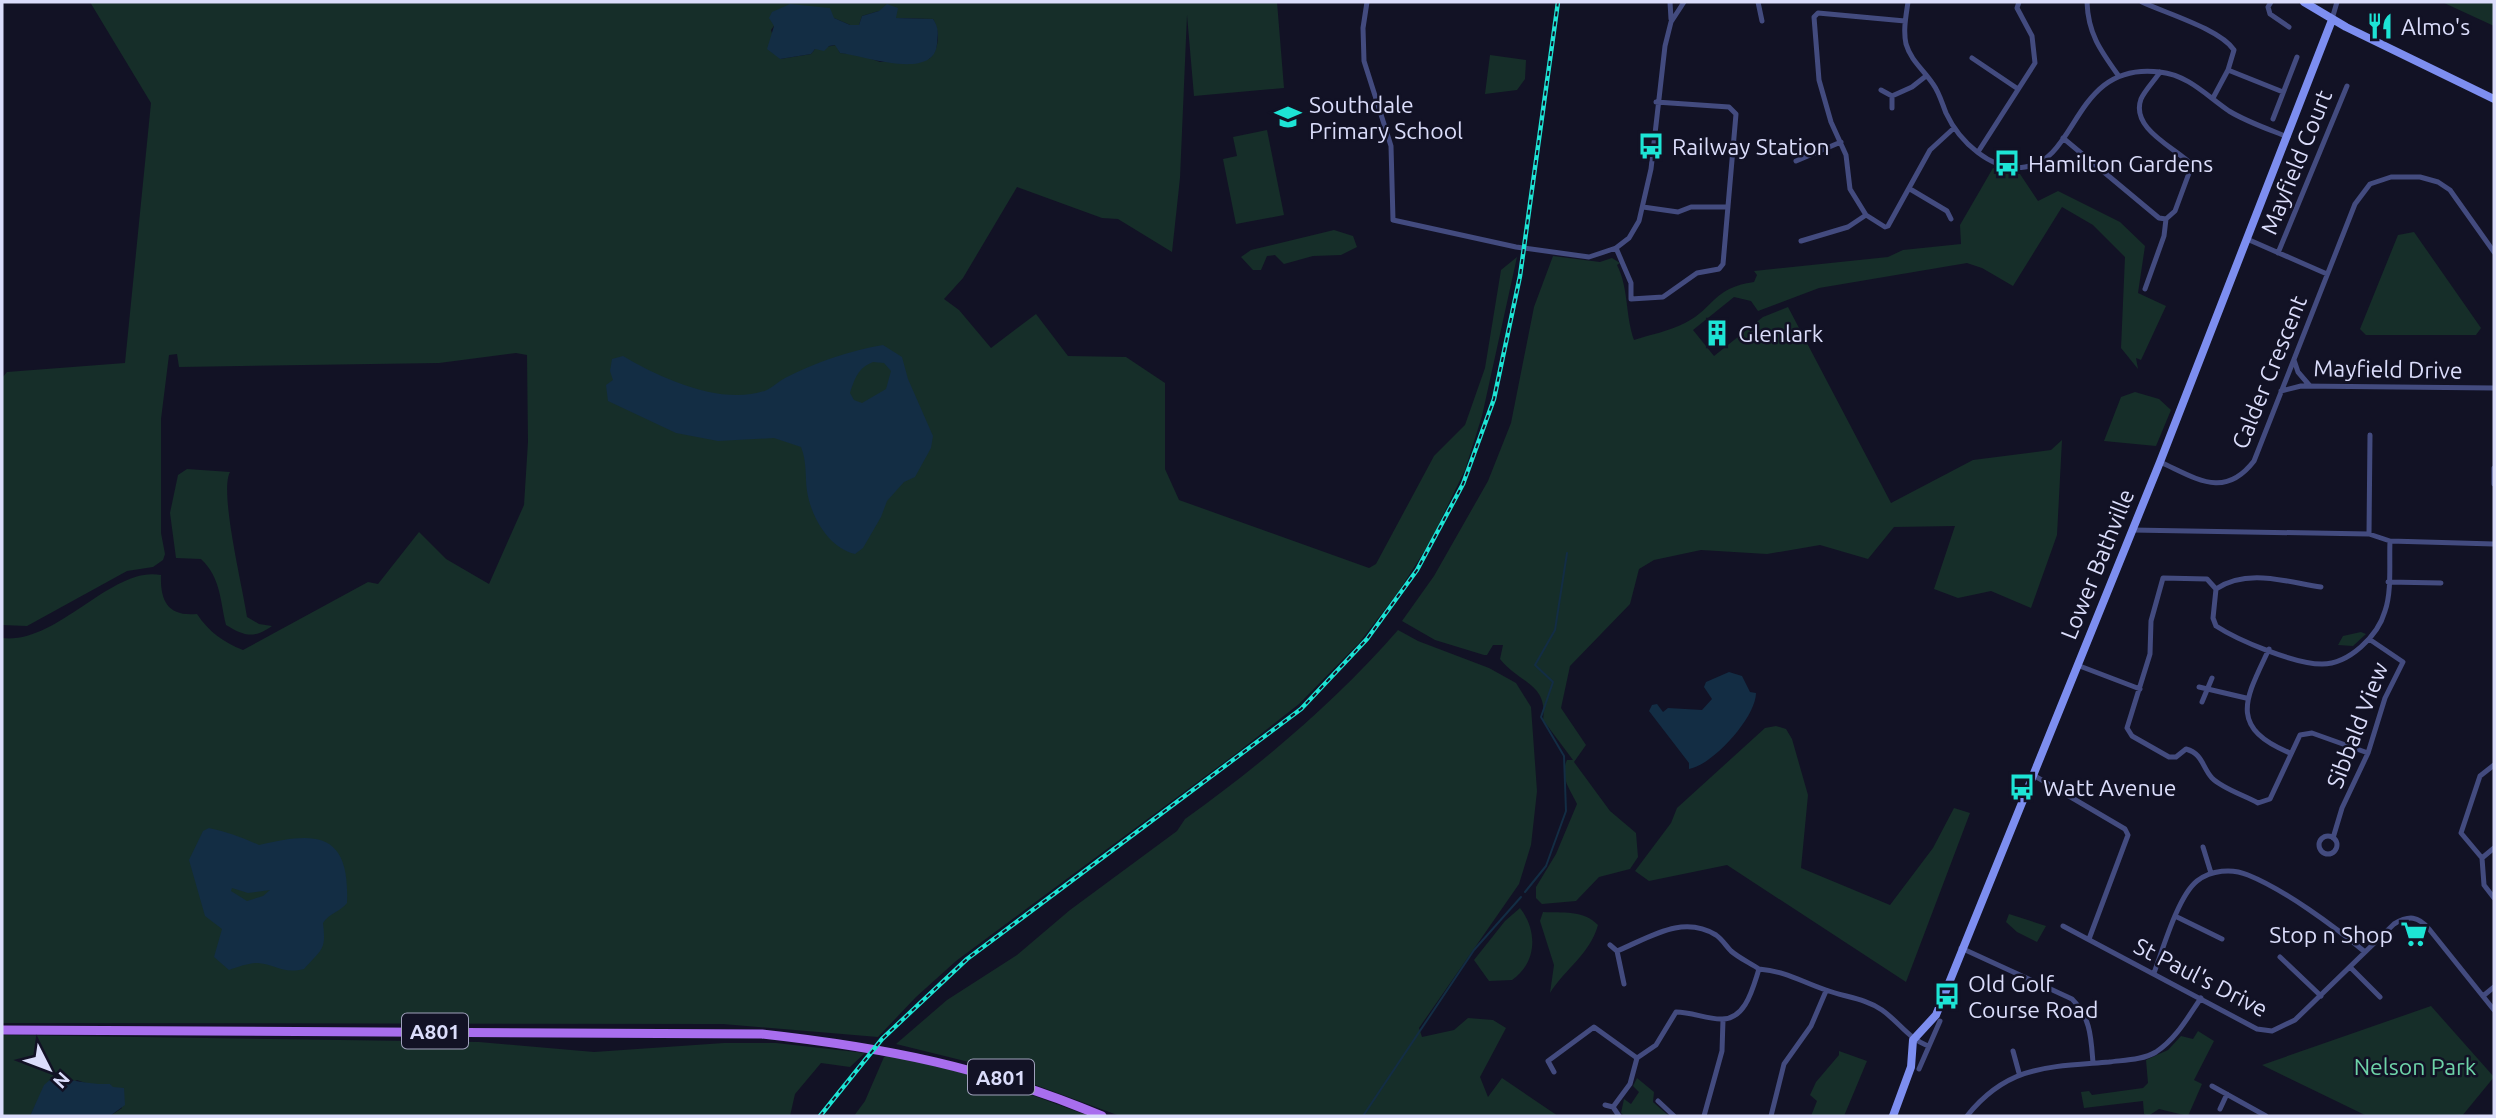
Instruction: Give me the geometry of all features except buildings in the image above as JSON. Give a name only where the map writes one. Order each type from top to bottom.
[{"type":"main road","points":[[2304,2],[2332,20],[2494,99]]},
{"type":"main road","name":"Lower Bathville","points":[[1913,1040],[1936,1015],[2031,774],[2160,462],[2332,20]]},
{"type":"main road","name":"A801","points":[[2,1030],[762,1034],[896,1052],[1012,1080],[1102,1116]]},
{"type":"main road","points":[[1894,1116],[1911,1067],[1913,1040]]},
{"type":"street","points":[[1367,2],[1363,28],[1364,61],[1391,146],[1393,220]]},
{"type":"street","points":[[1384,226],[1393,220],[1516,247],[1590,257],[1616,248],[1629,238],[1639,221],[1651,169],[1656,102],[1671,22],[1670,2]]},
{"type":"street","points":[[1678,2],[1684,2]]},
{"type":"street","points":[[1671,22],[1684,2]]},
{"type":"street","points":[[1758,2],[1762,21]]},
{"type":"street","points":[[1908,2],[1905,21],[1907,47],[1934,85],[1954,128],[1978,152],[1999,165],[2025,167],[2045,158],[2063,138],[2094,93],[2118,75],[2160,72],[2187,80],[2229,111],[2288,137]]},
{"type":"street","points":[[1978,152],[2035,63],[2036,51],[2032,36],[2017,8],[2019,2]]},
{"type":"street","points":[[2087,2],[2089,27],[2094,41],[2118,75]]},
{"type":"street","points":[[2141,2],[2185,18],[2230,43],[2234,50],[2228,70],[2213,98]]},
{"type":"street","points":[[2271,2],[2267,7],[2270,14],[2290,27]]},
{"type":"street","points":[[2332,20],[2337,2]]},
{"type":"street","points":[[1905,21],[1815,14],[1819,80],[1848,162],[1850,189],[1866,215],[1885,228],[1888,226],[1930,150],[1954,128]]},
{"type":"street","points":[[2273,119],[2297,57]]},
{"type":"street","points":[[1972,58],[2018,89]]},
{"type":"street","points":[[2228,70],[2283,92]]},
{"type":"street","points":[[2145,289],[2164,236],[2166,219],[2175,211],[2192,165],[2147,127],[2140,113],[2141,100],[2160,72]]},
{"type":"street","points":[[1892,96],[1912,87],[1926,76]]},
{"type":"street","name":"Mayfield Court","points":[[2278,253],[2347,86]]},
{"type":"street","points":[[1881,90],[1892,96]]},
{"type":"street","points":[[1892,96],[1892,108]]},
{"type":"street","points":[[1616,248],[1631,283],[1631,299],[1663,297],[1697,273],[1718,269],[1723,264],[1736,114],[1729,107],[1656,102]]},
{"type":"street","points":[[2063,138],[2159,218],[2166,219]]},
{"type":"street","points":[[1796,161],[1841,142]]},
{"type":"street","points":[[2247,239],[2327,274],[2355,204],[2370,184],[2406,175],[2438,182],[2449,190],[2494,252]]},
{"type":"street","points":[[1910,189],[1947,211],[1951,219]]},
{"type":"street","points":[[1643,207],[1678,212],[1690,207],[1728,207]]},
{"type":"street","points":[[1801,241],[1848,227],[1866,215]]},
{"type":"street","name":"Calder Crescent","points":[[2160,462],[2210,483],[2224,484],[2243,475],[2254,461],[2327,274]]},
{"type":"street","points":[[2294,360],[2298,372],[2310,386]]},
{"type":"street","name":"Mayfield Drive","points":[[2281,391],[2310,386],[2494,388]]},
{"type":"street","points":[[2368,534],[2370,435]]},
{"type":"street","points":[[2494,468],[2494,484]]},
{"type":"street","points":[[2132,530],[2368,534],[2390,541],[2494,544]]},
{"type":"street","points":[[2368,753],[2312,733],[2300,735],[2270,799],[2258,803],[2211,777],[2204,760],[2192,750],[2183,750],[2172,758],[2130,734],[2127,726],[2150,654],[2151,621],[2160,582],[2168,577],[2207,579],[2216,589],[2216,626],[2300,661],[2325,665],[2354,653],[2370,639],[2386,609],[2390,541]]},
{"type":"street","points":[[2216,589],[2229,581],[2252,577],[2321,587]]},
{"type":"street","points":[[2388,582],[2441,583]]},
{"type":"street","name":"Sibbald View","points":[[2333,838],[2342,808],[2352,792],[2368,753],[2385,698],[2403,662],[2370,639]]},
{"type":"street","points":[[2269,649],[2246,698],[2246,717],[2253,731],[2271,745],[2290,753]]},
{"type":"street","points":[[2076,665],[2140,689]]},
{"type":"street","points":[[2202,702],[2212,678]]},
{"type":"street","points":[[2199,687],[2246,698]]},
{"type":"street","points":[[2494,765],[2480,776],[2461,832],[2482,858],[2484,885],[2494,898]]},
{"type":"street","points":[[2031,774],[2125,829],[2128,835],[2089,939]]},
{"type":"street","points":[[2203,847],[2211,873]]},
{"type":"street","points":[[2482,858],[2494,849]]},
{"type":"street","points":[[2154,973],[2177,917],[2196,882],[2211,873],[2231,871],[2248,875],[2309,911],[2365,952]]},
{"type":"street","points":[[2177,917],[2222,939]]},
{"type":"street","name":"St Paul's Drive","points":[[2063,926],[2257,1029],[2272,1031],[2295,1020],[2394,923],[2405,917],[2416,918],[2430,929],[2494,1010]]},
{"type":"street","points":[[1617,951],[1649,934],[1674,927],[1700,927],[1718,936],[1733,953],[1759,969],[1785,971],[1826,991],[1868,1003],[1883,1011],[1913,1040],[1928,1046]]},
{"type":"street","points":[[1610,945],[1617,951],[1624,984]]},
{"type":"street","points":[[1961,948],[2072,999],[2084,1011],[2090,1026],[2094,1063]]},
{"type":"street","points":[[2280,957],[2321,996]]},
{"type":"street","points":[[2350,967],[2380,997]]},
{"type":"street","points":[[1613,1107],[1630,1084],[1637,1058],[1656,1045],[1676,1012],[1723,1020],[1737,1014],[1750,997],[1759,969]]},
{"type":"street","points":[[2483,996],[2494,986]]},
{"type":"street","points":[[1771,1116],[1784,1064],[1811,1026],[1826,991]]},
{"type":"street","points":[[1968,1116],[1993,1089],[2019,1073],[2133,1060],[2155,1053],[2175,1036],[2201,998]]},
{"type":"street","points":[[1704,1116],[1722,1051],[1723,1020]]},
{"type":"street","points":[[1919,1069],[1940,1021]]},
{"type":"street","points":[[1539,1059],[1548,1061],[1594,1027],[1637,1058]]},
{"type":"street","points":[[2013,1051],[2019,1073]]},
{"type":"street","points":[[1548,1061],[1553,1072]]},
{"type":"street","points":[[2212,1086],[2266,1116]]},
{"type":"street","points":[[2220,1109],[2227,1094]]},
{"type":"street","points":[[1658,1101],[1674,1116]]},
{"type":"street","points":[[1605,1105],[1613,1107],[1619,1116]]},
{"type":"green space","points":[[90,2],[1277,2],[1284,88],[1194,96],[1187,15],[1180,178],[1172,252],[1118,219],[1102,218],[1017,187],[963,278],[944,299],[959,310],[991,348],[1036,314],[1068,356],[1126,357],[1165,383],[1165,469],[1179,500],[1369,568],[1376,564],[1434,456],[1465,425],[1485,368],[1501,270],[1517,257],[1482,416],[1465,470],[1430,542],[1399,591],[1359,643],[1299,704],[956,961],[916,997],[878,1037],[723,1024],[2,1023],[2,638],[23,637],[43,630],[123,582],[142,575],[161,575],[164,600],[173,610],[197,614],[217,636],[243,650],[368,582],[378,584],[419,532],[446,559],[489,584],[524,505],[528,442],[527,355],[516,353],[439,363],[179,367],[177,354],[169,355],[161,419],[163,560],[153,567],[127,571],[27,626],[2,625],[2,378],[7,372],[125,363],[151,103]],"holes":[[[879,11],[895,18],[933,19],[938,40],[929,59],[880,62],[858,54],[840,53],[836,45],[815,49],[811,54],[780,59],[771,30],[774,26],[834,18],[850,25],[859,25],[862,16]]]},
{"type":"green space","points":[[2442,2],[2494,2],[2494,26]]},
{"type":"green space","points":[[1490,55],[1526,60],[1525,79],[1517,90],[1485,94]]},
{"type":"green space","points":[[1267,130],[1284,215],[1236,224],[1223,159],[1237,156],[1233,137]]},
{"type":"green space","points":[[1993,168],[2020,174],[2038,201],[2058,191],[2120,222],[2145,246],[2138,293],[2166,306],[2141,360],[2136,358],[2138,369],[2121,348],[2125,257],[2093,225],[2062,207],[2013,286],[1982,268],[1967,263],[1819,288],[1758,311],[1751,301],[1734,297],[1693,330],[1714,356],[1763,317],[1788,307],[1891,503],[1973,460],[2051,450],[2062,440],[2057,535],[2031,608],[1991,591],[1958,598],[1934,589],[1955,526],[1894,527],[1868,559],[1820,545],[1767,554],[1701,550],[1654,560],[1639,569],[1630,604],[1570,666],[1561,708],[1586,745],[1574,762],[1610,811],[1636,833],[1638,857],[1630,869],[1599,877],[1576,901],[1542,904],[1536,898],[1536,887],[1556,854],[1577,804],[1566,783],[1564,772],[1567,760],[1573,760],[1543,720],[1541,698],[1537,691],[1500,659],[1503,645],[1493,645],[1487,655],[1484,655],[1435,640],[1402,621],[1434,576],[1488,481],[1511,423],[1534,307],[1553,256],[1600,262],[1612,258],[1620,263],[1617,265],[1634,340],[1685,323],[1722,293],[1754,282],[1757,275],[1754,271],[1888,257],[1903,250],[1961,244],[1960,225]]},
{"type":"green space","points":[[1334,230],[1353,236],[1357,247],[1341,255],[1313,256],[1284,264],[1275,255],[1267,256],[1261,270],[1253,270],[1241,257],[1251,250]]},
{"type":"green space","points":[[2414,232],[2481,328],[2476,335],[2366,335],[2360,329],[2398,235]]},
{"type":"green space","points":[[2135,392],[2159,399],[2171,410],[2156,446],[2104,441],[2121,397]]},
{"type":"green space","points":[[187,469],[230,472],[227,483],[229,519],[247,617],[259,624],[272,626],[260,633],[244,634],[226,625],[219,590],[208,566],[201,559],[176,558],[170,513],[178,475]]},
{"type":"green space","points":[[1398,630],[1418,641],[1489,668],[1516,683],[1531,707],[1537,791],[1531,845],[1519,884],[1419,1028],[1422,1037],[1454,1030],[1468,1018],[1493,1020],[1506,1028],[1480,1077],[1488,1097],[1502,1078],[1558,1116],[1120,1116],[981,1065],[896,1044],[947,1000],[1017,955],[1070,910],[1177,831],[1185,819],[1270,754],[1323,707]]},
{"type":"green space","points":[[2361,632],[2366,634],[2353,646],[2338,645],[2343,636]]},
{"type":"green space","points":[[1776,726],[1786,729],[1792,739],[1808,795],[1801,868],[1890,905],[1933,848],[1954,808],[1970,813],[1906,982],[1727,865],[1649,881],[1635,871],[1671,823],[1677,808],[1765,728]]},
{"type":"green space","points":[[1520,908],[1532,936],[1530,956],[1520,973],[1512,980],[1489,981],[1474,960],[1505,921]]},
{"type":"green space","points":[[1543,912],[1579,915],[1598,925],[1583,953],[1550,993],[1554,965],[1540,921]]},
{"type":"green space","points":[[2009,914],[2046,926],[2037,942],[2017,932],[2006,922]]},
{"type":"green space","name":"Nelson Park","points":[[2431,1006],[2494,1077],[2462,1116],[2367,1116],[2262,1065]]},
{"type":"green space","points":[[2198,1031],[2214,1041],[2194,1080],[2202,1084],[2188,1116],[2159,1109],[2148,1116],[2144,1114],[2143,1101],[2084,1108],[2081,1092],[2089,1091],[2092,1095],[2143,1088],[2148,1083],[2146,1060],[2168,1050],[2181,1036],[2193,1039]]},
{"type":"green space","points":[[2,1035],[479,1042],[594,1052],[724,1043],[776,1043],[865,1053],[850,1067],[821,1063],[795,1094],[790,1116],[110,1116],[122,1108],[110,1084],[91,1085],[77,1080],[37,1102],[30,1116],[2,1116]]},
{"type":"green space","points":[[1839,1051],[1867,1061],[1844,1116],[1811,1116],[1817,1101],[1810,1095],[1816,1082],[1839,1055]]},
{"type":"green space","points":[[889,1055],[988,1079],[1089,1116],[854,1116],[865,1101],[884,1057]]},
{"type":"green space","points":[[1637,1078],[1654,1092],[1653,1102],[1669,1116],[1625,1116],[1621,1113],[1624,1099],[1631,1104],[1639,1092],[1633,1086]]},
{"type":"water","points":[[790,4],[830,8],[834,18],[850,25],[859,25],[862,16],[879,11],[887,4],[898,8],[896,18],[933,19],[938,31],[937,44],[933,55],[924,62],[911,64],[896,64],[840,53],[835,45],[824,51],[815,49],[811,54],[780,59],[767,49],[774,26],[769,18],[772,12]]},
{"type":"water","points":[[883,345],[902,357],[908,379],[933,436],[931,448],[915,477],[904,482],[887,501],[863,548],[855,554],[837,545],[817,521],[809,501],[801,447],[774,438],[718,441],[676,433],[608,401],[606,385],[613,380],[610,371],[612,359],[623,356],[692,388],[731,395],[767,390],[785,378],[820,362]],"holes":[[[873,362],[884,363],[891,371],[886,389],[862,403],[854,400],[850,393],[860,370]]]},
{"type":"water","points":[[1729,672],[1742,676],[1750,692],[1756,693],[1754,703],[1741,727],[1721,750],[1699,766],[1689,769],[1689,763],[1649,711],[1652,705],[1657,704],[1663,712],[1668,708],[1702,710],[1712,699],[1704,687],[1706,682]]},
{"type":"water","points":[[209,828],[259,845],[313,838],[326,842],[336,850],[343,862],[347,903],[323,923],[322,948],[304,969],[285,970],[258,963],[229,970],[214,957],[222,929],[205,916],[189,860],[203,831]],"holes":[[[232,888],[248,893],[270,890],[263,896],[247,901],[231,891]]]},
{"type":"water","points":[[52,1078],[124,1088],[125,1105],[110,1116],[30,1116],[44,1085]]},
{"type":"waterway","points":[[1525,892],[1546,866],[1566,811],[1564,756],[1541,717],[1553,682],[1535,665],[1555,630],[1567,553]]},
{"type":"waterway","points":[[1363,1116],[1474,950],[1521,897]]},
{"type":"railway","points":[[820,1116],[882,1039],[967,959],[1301,709],[1367,639],[1417,570],[1463,484],[1494,399],[1520,276],[1558,2]]},
{"type":"place","name":"Almo's","points":[[2380,26]]},
{"type":"place","name":"Southdale Primary School","points":[[1288,117]]},
{"type":"place","name":"Railway Station","points":[[1651,146]]},
{"type":"place","name":"Hamilton Gardens","points":[[2007,163]]},
{"type":"place","name":"Glenlark","points":[[1717,333]]},
{"type":"place","name":"Watt Avenue","points":[[2022,787]]},
{"type":"place","name":"Stop n Shop","points":[[2414,934]]},
{"type":"place","name":"Old Golf Course Road","points":[[1947,996]]}]
